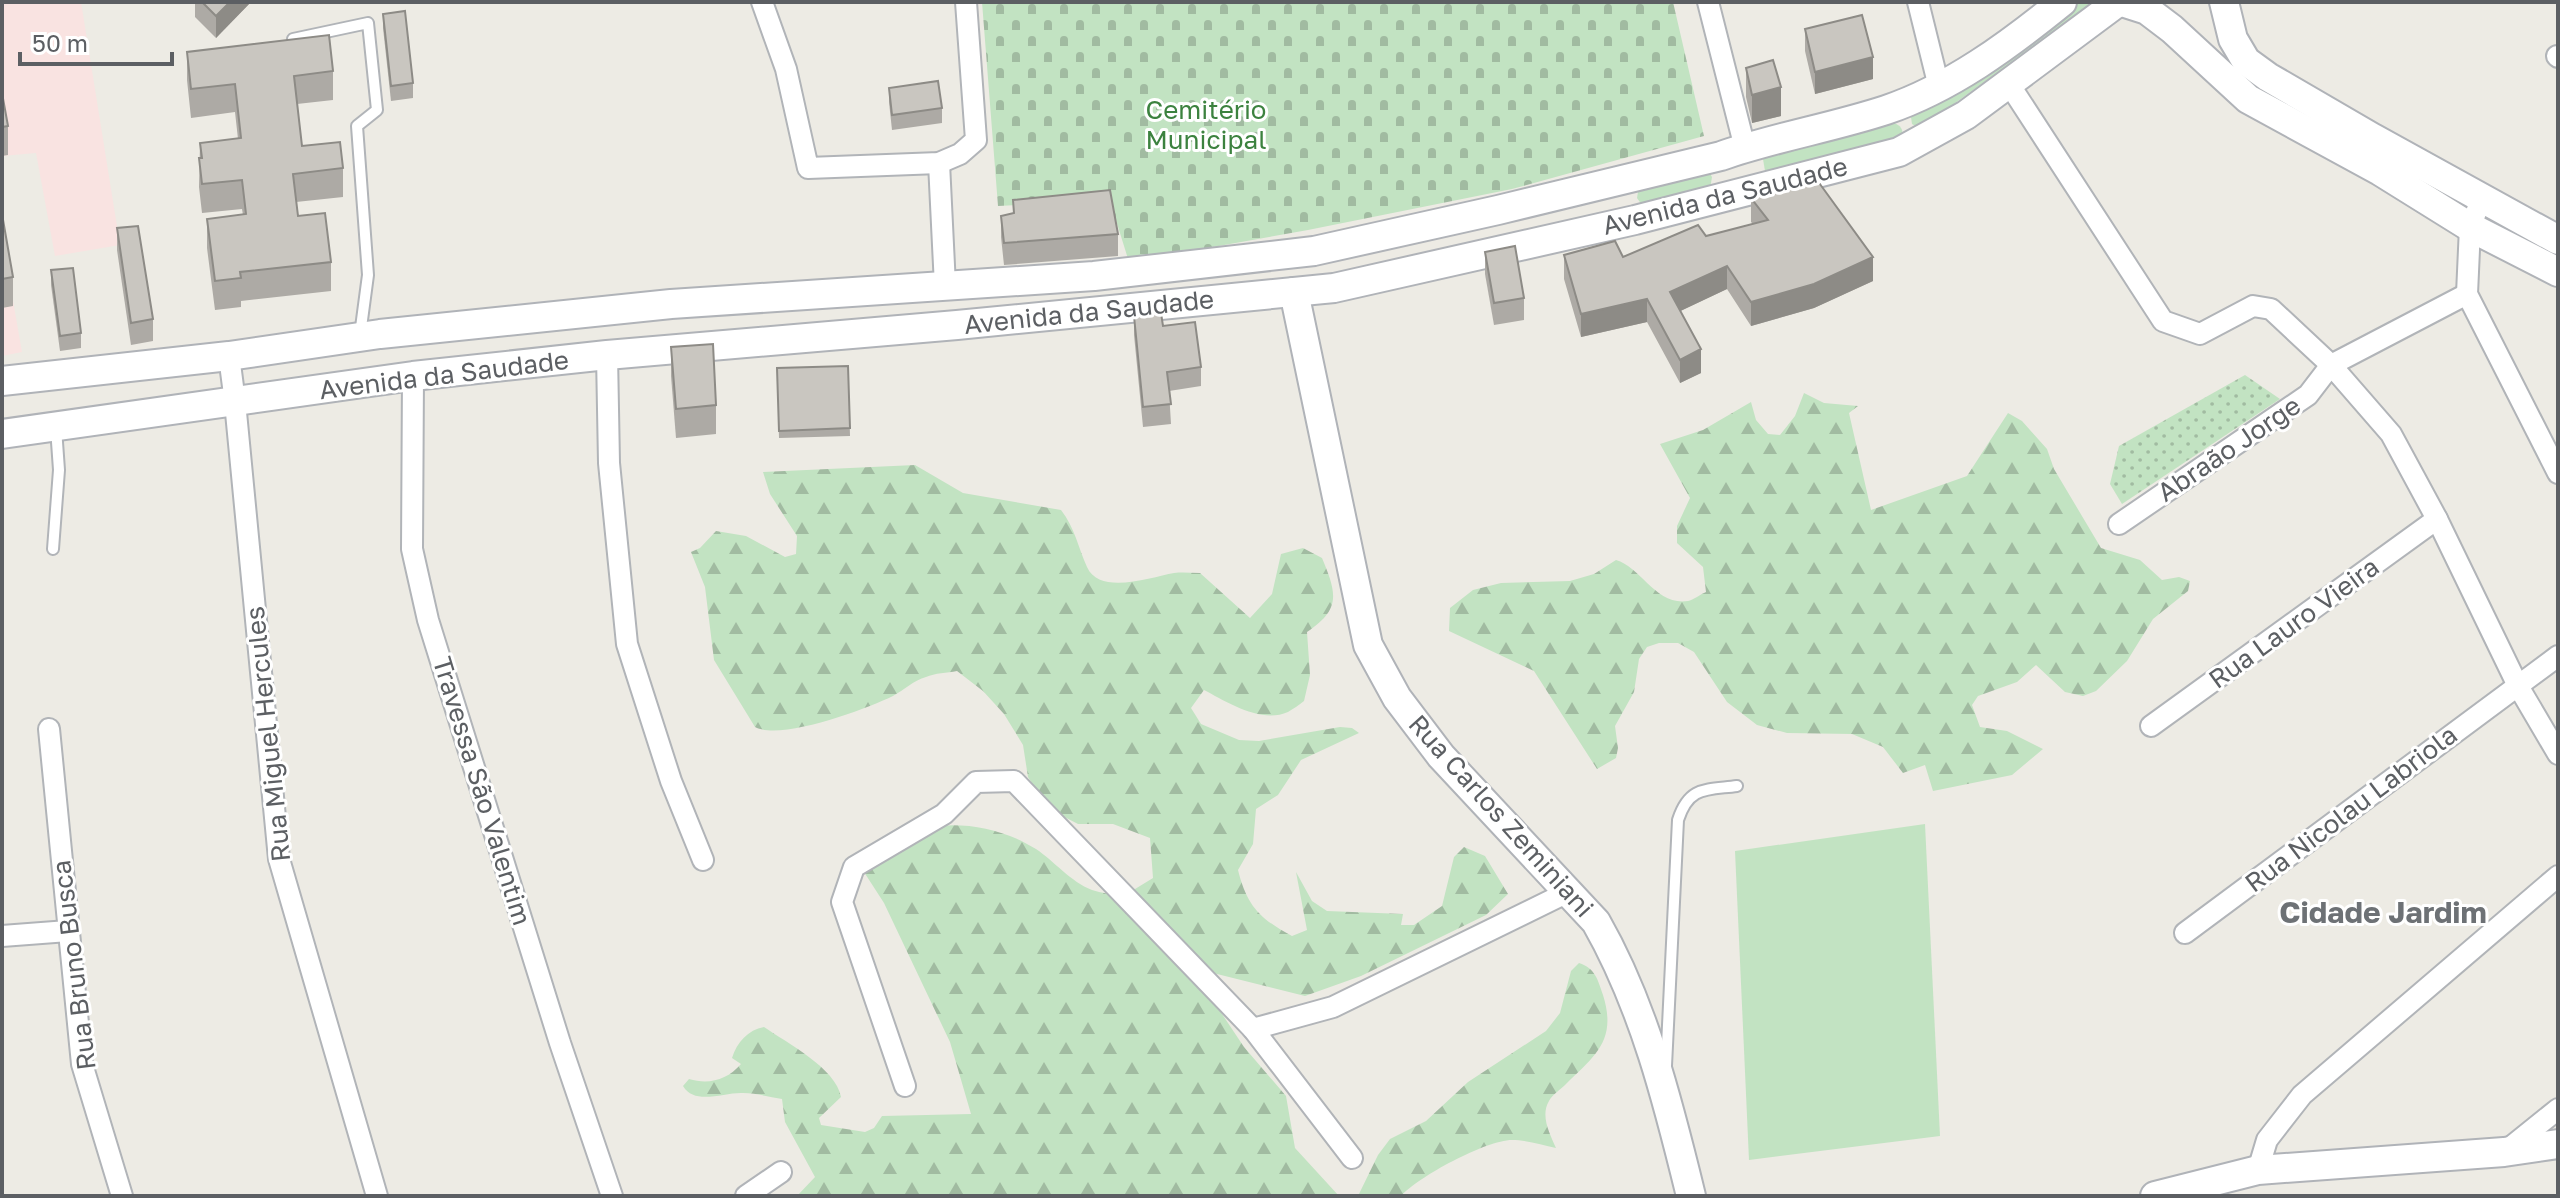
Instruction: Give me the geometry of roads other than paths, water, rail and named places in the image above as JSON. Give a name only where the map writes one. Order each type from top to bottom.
[{"type":"main road","name":"Avenida da Saudade","points":[[2,381],[229,356],[360,337],[711,301],[1094,276],[1314,251],[1624,180],[1885,110],[1939,87],[2005,45],[2062,2]]},
{"type":"main road","name":"Avenida da Saudade","points":[[2,434],[413,376],[607,355],[1334,288],[1635,220],[1899,152],[1966,115],[2120,2]]},
{"type":"main road","points":[[2120,2],[2147,10],[2248,99],[2380,171],[2470,227],[2558,272]]},
{"type":"main road","points":[[2224,2],[2233,39],[2246,61],[2268,77],[2558,240]]},
{"type":"main road","points":[[1731,195],[1746,166],[1745,148]]},
{"type":"main road","points":[[1624,180],[1621,196],[1635,220]]},
{"type":"main road","points":[[1555,197],[1563,211],[1564,224],[1558,237]]},
{"type":"main road","name":"Rua Carlos Zeminiani","points":[[1294,292],[1368,645],[1397,698],[1441,756],[1596,922],[1628,986],[1665,1091],[1691,1196]]},
{"type":"main road","points":[[711,301],[713,346]]},
{"type":"main road","points":[[2155,1196],[2558,1144]]},
{"type":"street","points":[[762,2],[786,69],[808,168],[939,163],[960,154],[976,140],[966,2]]},
{"type":"street","points":[[1708,2],[1745,148]]},
{"type":"street","points":[[1918,2],[1939,87]]},
{"type":"street","points":[[2009,84],[2163,321],[2200,334],[2253,306],[2271,309],[2331,365],[2391,434],[2437,519],[2518,686],[2558,754]]},
{"type":"street","points":[[939,163],[945,286]]},
{"type":"street","points":[[2482,198],[2470,227],[2467,294],[2558,473]]},
{"type":"street","points":[[2331,365],[2467,294]]},
{"type":"street","points":[[607,355],[609,463],[627,644],[671,781],[703,860]]},
{"type":"street","name":"Rua Miguel Hercules","points":[[229,356],[279,859],[377,1196]]},
{"type":"street","name":"Abraão Jorge","points":[[2119,524],[2308,395],[2331,365]]},
{"type":"street","name":"Travessa São Valentim","points":[[413,376],[412,549],[428,620],[555,1028],[612,1196]]},
{"type":"street","name":"Rua Lauro Vieira","points":[[2151,726],[2437,519]]},
{"type":"street","name":"Rua Nicolau Labriola","points":[[2185,933],[2558,656]]},
{"type":"street","name":"Rua Bruno Busca","points":[[49,729],[82,1064],[122,1196]]},
{"type":"street","points":[[905,1086],[842,902],[854,867],[944,814],[976,782],[1014,781],[1253,1029],[1352,1158]]},
{"type":"street","points":[[2262,1183],[2267,1140],[2302,1095],[2558,876]]},
{"type":"street","points":[[1253,1029],[1333,1007],[1568,892]]},
{"type":"street","points":[[2,936],[68,931]]},
{"type":"street","points":[[2504,1152],[2558,1109]]},
{"type":"street","points":[[746,1196],[781,1172]]},
{"type":"lane","points":[[280,41],[368,23],[377,110],[357,126],[368,275],[360,337]]},
{"type":"lane","points":[[53,549],[59,470],[56,426]]},
{"type":"lane","points":[[1665,1091],[1678,820],[1684,802],[1699,791],[1737,786]]},
{"type":"district","name":"Cidade Jardim","points":[[2383,913]]},
{"type":"park label","name":"Cemitério Municipal","points":[[1206,125]]}]
